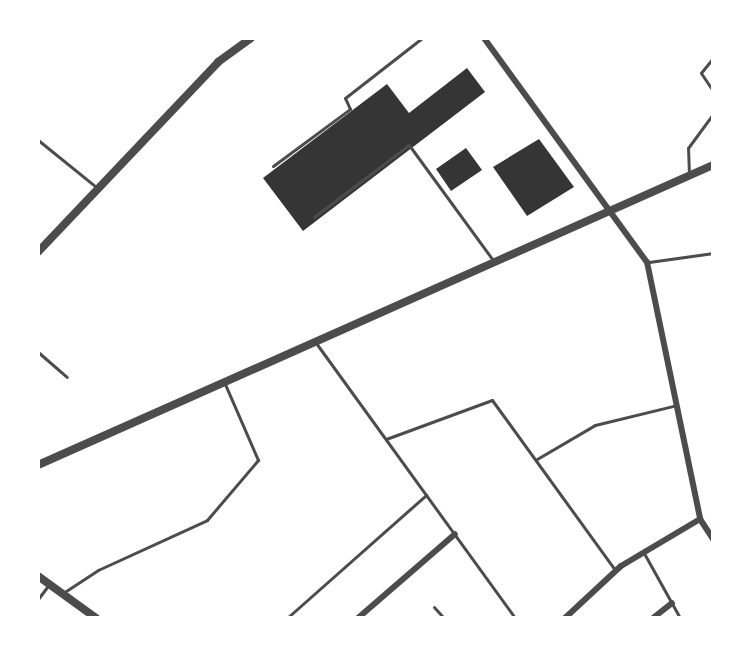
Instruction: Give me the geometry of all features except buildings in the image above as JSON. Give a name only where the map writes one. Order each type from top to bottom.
[{"type":"street","points":[[38,252],[96,187],[218,62],[251,38]]},
{"type":"street","points":[[484,38],[612,206],[647,262],[700,519],[713,539]]},
{"type":"street","points":[[38,465],[612,206],[713,165]]},
{"type":"street","points":[[565,618],[616,571],[700,519]]},
{"type":"street","points":[[358,618],[455,534]]},
{"type":"street","points":[[38,576],[96,618]]},
{"type":"street","points":[[653,618],[672,603]]},
{"type":"lane","points":[[273,166],[350,109],[345,98],[422,38]]},
{"type":"lane","points":[[713,58],[701,73],[713,91]]},
{"type":"lane","points":[[689,175],[688,148],[713,114]]},
{"type":"lane","points":[[38,140],[96,187]]},
{"type":"lane","points":[[314,217],[409,145],[493,260]]},
{"type":"lane","points":[[647,262],[713,254]]},
{"type":"lane","points":[[314,340],[515,618]]},
{"type":"lane","points":[[38,352],[67,377]]},
{"type":"lane","points":[[63,593],[98,570],[207,520],[258,460],[224,381]]},
{"type":"lane","points":[[386,439],[492,400],[616,571]]},
{"type":"lane","points":[[536,460],[595,425],[677,405]]},
{"type":"lane","points":[[287,618],[426,495]]},
{"type":"lane","points":[[643,553],[680,618]]},
{"type":"lane","points":[[38,599],[49,584]]},
{"type":"lane","points":[[434,607],[444,618]]}]
